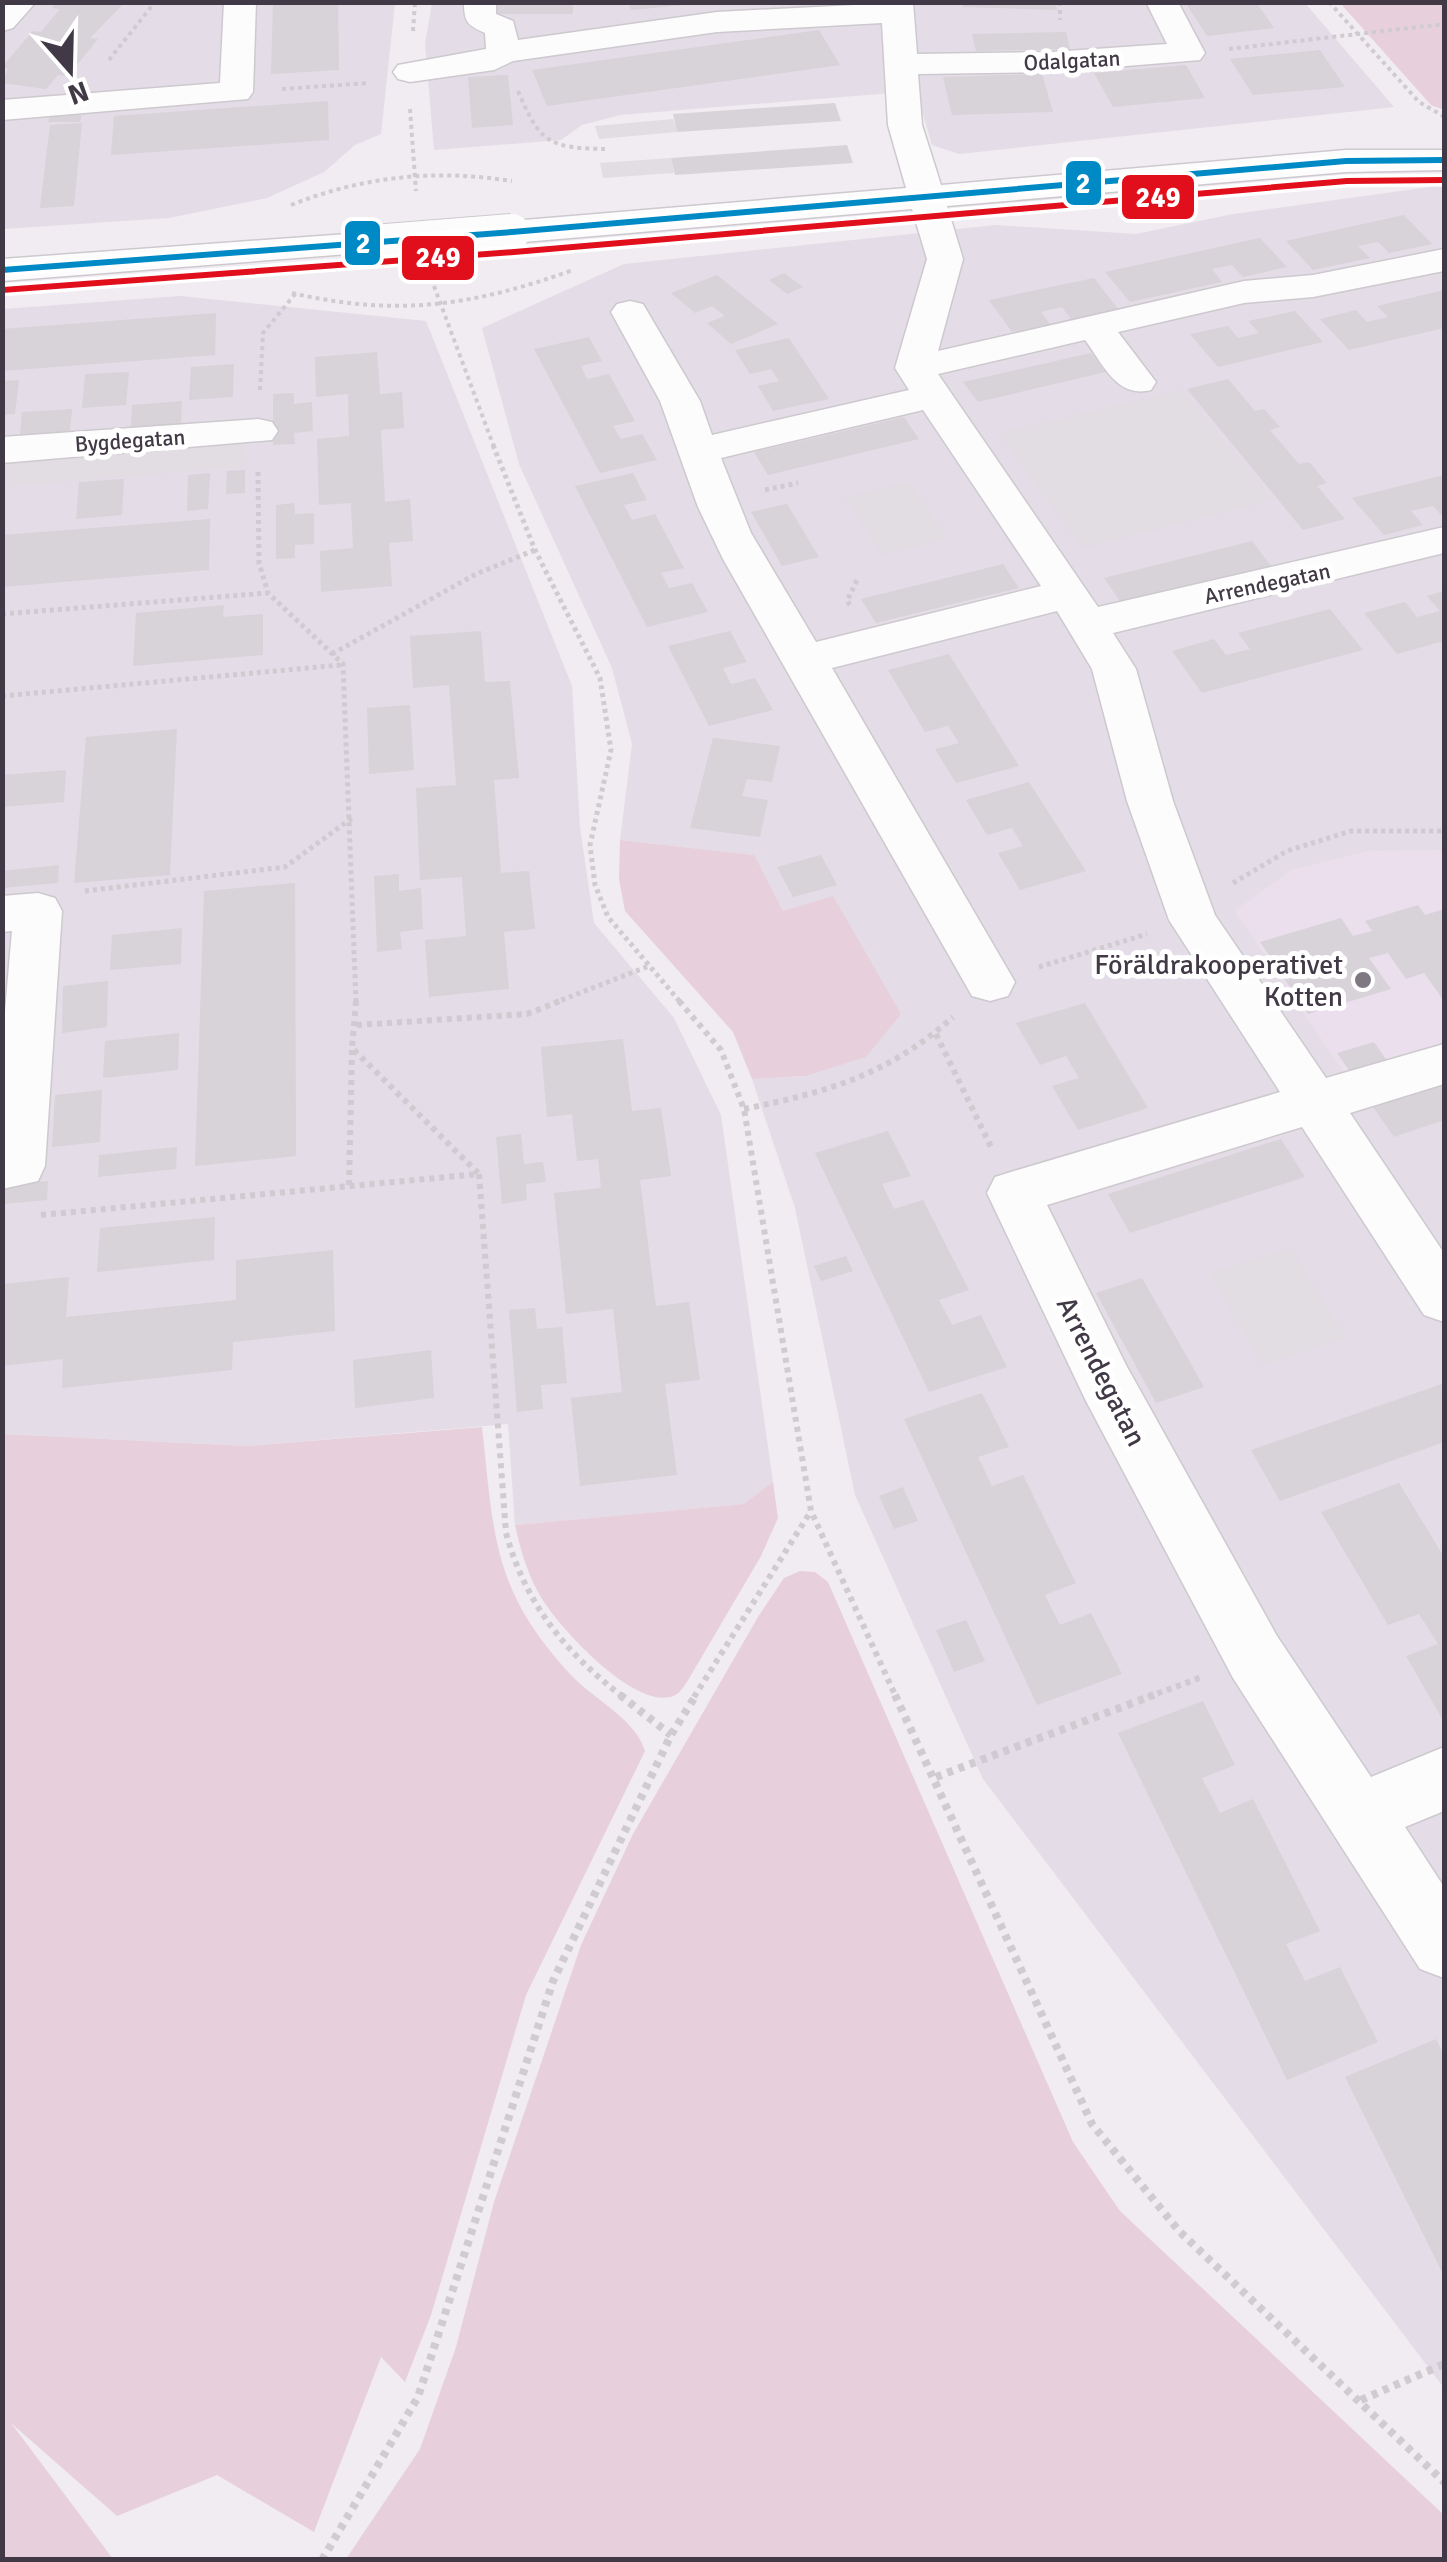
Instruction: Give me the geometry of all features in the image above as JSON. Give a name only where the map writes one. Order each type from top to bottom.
[{"type":"street","points":[[2,21],[20,2]]},
{"type":"street","points":[[11,104],[74,104],[236,92],[240,2]]},
{"type":"street","points":[[480,2],[480,19],[501,28],[499,56]]},
{"type":"street","points":[[586,40],[588,2]]},
{"type":"street","points":[[1162,2],[1188,53]]},
{"type":"street","points":[[410,76],[586,40],[768,17],[897,7],[904,125],[944,259],[923,382],[1114,668],[1150,800],[1193,920],[1444,1298]]},
{"type":"street","name":"Odalgatan","points":[[899,64],[1052,62],[1188,53]]},
{"type":"street","points":[[2,270],[512,232],[1346,160],[1444,160]]},
{"type":"street","points":[[698,451],[1094,327],[1244,292],[1313,286],[1444,260]]},
{"type":"street","points":[[630,312],[680,401],[712,500],[738,554],[806,660],[990,982]]},
{"type":"street","points":[[1094,327],[1137,382]]},
{"type":"street","name":"Bygdegatan","points":[[2,450],[258,431]]},
{"type":"street","name":"Arrendegatan","points":[[806,660],[1444,540]]},
{"type":"street","points":[[2,1168],[19,1166],[20,912]]},
{"type":"street","points":[[1014,1193],[1444,1064]]},
{"type":"street","name":"Arrendegatan","points":[[1014,1193],[1106,1383],[1254,1657],[1444,1945]]},
{"type":"street","points":[[1358,1814],[1444,1780]]},
{"type":"path","points":[[74,104],[156,2]]},
{"type":"path","points":[[415,2],[410,125],[416,194]]},
{"type":"path","points":[[1060,2],[1060,20]]},
{"type":"path","points":[[1329,2],[1420,102],[1444,117]]},
{"type":"path","points":[[1188,53],[1444,24]]},
{"type":"path","points":[[499,56],[511,72],[536,135],[555,146],[605,149]]},
{"type":"path","points":[[236,92],[410,76]]},
{"type":"path","points":[[431,268],[438,305],[535,550],[600,678],[610,750],[590,845],[595,885],[608,918],[721,1050],[744,1109],[776,1319],[811,1510],[1092,2124],[1179,2231],[1444,2482]]},
{"type":"path","points":[[296,294],[263,333],[258,431],[259,564],[268,593],[342,664],[352,818],[357,1025],[352,1048],[349,1184]]},
{"type":"path","points":[[332,654],[476,574],[535,550]]},
{"type":"path","points":[[2,614],[268,593]]},
{"type":"path","points":[[2,696],[342,664]]},
{"type":"path","points":[[20,912],[92,888],[286,867],[310,845],[352,818]]},
{"type":"path","points":[[744,1109],[819,1094],[882,1072],[936,1034],[990,982],[1193,920],[1232,884],[1287,851],[1351,831],[1444,831]]},
{"type":"path","points":[[357,1025],[526,1014],[649,966]]},
{"type":"path","points":[[936,1034],[1014,1193]]},
{"type":"path","points":[[352,1048],[478,1174],[506,1533],[512,1566],[524,1594],[579,1661],[672,1734]]},
{"type":"path","points":[[22,1217],[478,1174]]},
{"type":"path","points":[[322,2560],[418,2397],[552,1981],[672,1734],[811,1510]]},
{"type":"path","points":[[936,1777],[1254,1657]]},
{"type":"path","points":[[1360,2400],[1444,2364]]},
{"type":"shaded area","points":[[3,3],[395,3],[381,134],[355,145],[324,172],[267,198],[169,218],[3,229]]},
{"type":"shaded area","points":[[432,3],[1305,3],[1394,107],[959,154],[932,145],[916,91],[620,115],[582,125],[561,140],[434,150],[425,44]]},
{"type":"shaded area","points":[[1340,3],[1444,3],[1444,110],[1431,105]]},
{"type":"shaded area","points":[[673,119],[677,132],[599,139],[595,126]]},
{"type":"shaded area","points":[[671,158],[674,173],[603,178],[600,163]]},
{"type":"shaded area","points":[[1444,185],[1444,2388],[983,1779],[855,1495],[795,1208],[752,1079],[805,1076],[783,911],[753,855],[620,840],[632,744],[612,668],[519,464],[482,328],[624,264],[996,225],[1136,234],[1233,214]]},
{"type":"shaded area","points":[[180,296],[426,321],[572,686],[580,827],[594,923],[674,1018],[721,1115],[773,1482],[745,1504],[515,1525],[508,1424],[249,1446],[3,1434],[3,309]]},
{"type":"shaded area","points":[[1182,390],[1273,500],[1082,548],[999,433]]},
{"type":"shaded area","points":[[245,443],[247,466],[3,487],[3,462]]},
{"type":"shaded area","points":[[909,482],[947,539],[881,555],[845,497]]},
{"type":"shaded area","points":[[620,840],[754,855],[783,911],[833,896],[901,1014],[866,1057],[805,1076],[752,1079],[733,1032],[625,911],[619,879]]},
{"type":"shaded area","name":"Föräldrakooperativet Kotten","points":[[1444,850],[1444,1049],[1349,1080],[1235,911],[1291,870],[1369,851]]},
{"type":"shaded area","points":[[1291,1248],[1345,1338],[1262,1365],[1210,1273]]},
{"type":"shaded area","points":[[482,1427],[501,1560],[525,1616],[571,1675],[632,1729],[645,1751],[526,1995],[431,2315],[405,2382],[381,2357],[314,2532],[217,2475],[117,2516],[11,2423],[113,2559],[3,2559],[3,1434],[248,1446]]},
{"type":"shaded area","points":[[773,1482],[778,1518],[761,1556],[687,1682],[677,1694],[661,1698],[621,1680],[561,1624],[534,1584],[515,1525],[744,1504]]},
{"type":"shaded area","points":[[800,1571],[815,1572],[828,1582],[1073,2142],[1120,2211],[1444,2515],[1444,2559],[346,2559],[420,2449],[456,2347],[494,2202],[581,1945],[633,1834],[758,1617],[784,1578]]},
{"type":"building","points":[[57,2],[125,2],[90,38],[98,39],[68,76],[58,75],[46,89],[2,83],[8,69],[2,67],[33,31],[41,32],[60,9],[52,8]]},
{"type":"building","points":[[273,2],[338,2],[339,70],[271,74]]},
{"type":"building","points":[[496,2],[573,2],[573,14],[495,14]]},
{"type":"building","points":[[628,2],[685,2],[685,5],[631,10]]},
{"type":"building","points":[[963,2],[1056,2],[1057,10],[963,7]]},
{"type":"building","points":[[1185,2],[1256,2],[1274,28],[1207,36]]},
{"type":"building","points":[[819,30],[840,65],[547,106],[532,70]]},
{"type":"building","points":[[1066,32],[1070,49],[976,51],[972,34]]},
{"type":"building","points":[[1320,50],[1345,87],[1253,95],[1230,59]]},
{"type":"building","points":[[1186,65],[1205,98],[1113,107],[1094,73]]},
{"type":"building","points":[[1042,74],[1053,112],[952,115],[943,77]]},
{"type":"building","points":[[508,75],[513,125],[472,128],[468,77]]},
{"type":"building","points":[[328,101],[329,140],[111,155],[114,116]]},
{"type":"building","points":[[835,103],[841,121],[677,132],[673,114]]},
{"type":"building","points":[[82,112],[80,122],[48,122],[51,113]]},
{"type":"building","points":[[82,123],[74,206],[40,208],[50,125]]},
{"type":"building","points":[[847,145],[853,163],[675,175],[671,158]]},
{"type":"building","points":[[1404,215],[1432,244],[1389,253],[1378,242],[1358,246],[1370,258],[1313,270],[1286,241]]},
{"type":"building","points":[[1260,238],[1287,267],[1243,277],[1232,265],[1212,269],[1222,282],[1130,302],[1105,272]]},
{"type":"building","points":[[784,273],[803,287],[787,294],[769,280]]},
{"type":"building","points":[[717,275],[778,324],[731,344],[707,323],[725,316],[712,306],[695,313],[671,293]]},
{"type":"building","points":[[1094,278],[1118,309],[1071,319],[1062,307],[1041,312],[1050,324],[1012,332],[989,300]]},
{"type":"building","points":[[1444,290],[1444,328],[1349,350],[1320,319],[1356,310],[1367,322],[1388,317],[1377,306]]},
{"type":"building","points":[[1295,311],[1323,342],[1218,367],[1190,334],[1228,326],[1238,338],[1259,333],[1248,321]]},
{"type":"building","points":[[216,313],[215,355],[2,371],[2,329]]},
{"type":"building","points":[[589,337],[602,361],[581,366],[587,379],[609,374],[635,421],[613,426],[621,439],[642,434],[657,460],[600,473],[534,349]]},
{"type":"building","points":[[789,338],[829,399],[773,411],[758,386],[779,381],[771,369],[750,374],[735,350]]},
{"type":"building","points":[[377,352],[380,394],[402,392],[404,428],[381,430],[385,502],[410,499],[413,541],[389,543],[392,586],[321,592],[320,551],[353,548],[351,503],[319,505],[317,439],[349,436],[348,394],[316,397],[315,357]]},
{"type":"building","points":[[1091,353],[1106,372],[978,402],[963,382]]},
{"type":"building","points":[[234,364],[233,397],[189,400],[191,367]]},
{"type":"building","points":[[129,372],[126,405],[82,408],[85,374]]},
{"type":"building","points":[[1228,379],[1255,411],[1264,409],[1280,427],[1270,430],[1299,464],[1309,462],[1327,483],[1317,486],[1345,519],[1303,530],[1187,389]]},
{"type":"building","points":[[19,380],[15,414],[2,415],[2,381]]},
{"type":"building","points":[[294,393],[294,404],[312,402],[313,431],[294,433],[295,444],[273,445],[273,394]]},
{"type":"building","points":[[182,401],[181,424],[131,427],[132,405]]},
{"type":"building","points":[[72,409],[70,431],[20,435],[22,412]]},
{"type":"building","points":[[904,417],[919,439],[768,475],[754,452]]},
{"type":"building","points":[[245,470],[245,493],[226,494],[227,471]]},
{"type":"building","points":[[210,473],[208,509],[187,511],[188,475]]},
{"type":"building","points":[[633,473],[647,500],[624,505],[632,520],[655,514],[684,568],[661,573],[669,588],[692,583],[708,612],[647,627],[575,486]]},
{"type":"building","points":[[1444,475],[1444,518],[1433,506],[1411,511],[1423,525],[1384,535],[1352,498]]},
{"type":"building","points":[[124,479],[122,515],[76,519],[79,482]]},
{"type":"building","points":[[294,503],[295,514],[314,513],[314,544],[295,545],[295,558],[276,559],[276,505]]},
{"type":"building","points":[[787,504],[819,557],[782,566],[751,512]]},
{"type":"building","points":[[210,519],[209,570],[2,587],[2,535]]},
{"type":"building","points":[[1252,541],[1271,566],[1122,604],[1104,578]]},
{"type":"building","points":[[1003,564],[1019,588],[876,623],[861,599]]},
{"type":"building","points":[[1444,591],[1444,641],[1397,654],[1364,613],[1405,602],[1417,617],[1440,611],[1427,596]]},
{"type":"building","points":[[224,605],[223,617],[263,614],[263,655],[133,666],[136,613]]},
{"type":"building","points":[[1330,609],[1363,650],[1202,693],[1172,651],[1214,639],[1226,655],[1250,649],[1238,633]]},
{"type":"building","points":[[481,631],[485,682],[510,681],[519,778],[494,780],[501,873],[529,871],[535,929],[504,932],[509,989],[429,997],[425,940],[466,936],[462,877],[420,880],[416,788],[456,785],[449,685],[413,688],[410,636]]},
{"type":"building","points":[[730,631],[747,662],[723,668],[731,684],[755,678],[773,710],[709,726],[668,646]]},
{"type":"building","points":[[949,654],[1019,766],[956,783],[935,749],[959,743],[948,726],[925,732],[888,670]]},
{"type":"building","points":[[410,705],[414,770],[369,774],[367,708]]},
{"type":"building","points":[[177,729],[170,875],[74,883],[86,737]]},
{"type":"building","points":[[713,738],[780,746],[772,782],[747,779],[742,796],[768,800],[760,837],[690,828]]},
{"type":"building","points":[[66,770],[64,802],[2,807],[2,775]]},
{"type":"building","points":[[1029,782],[1086,871],[1020,890],[998,853],[1023,846],[1012,828],[987,835],[966,800]]},
{"type":"building","points":[[821,855],[837,885],[793,897],[777,867]]},
{"type":"building","points":[[59,865],[58,883],[2,888],[2,871]]},
{"type":"building","points":[[399,874],[399,891],[421,888],[423,929],[400,932],[402,949],[377,952],[374,876]]},
{"type":"building","points":[[295,883],[296,1156],[195,1166],[204,891]]},
{"type":"building","points":[[1418,905],[1425,915],[1444,909],[1444,1001],[1424,973],[1406,979],[1388,953],[1369,958],[1391,989],[1308,1014],[1260,942],[1341,918],[1353,936],[1372,931],[1365,921]]},
{"type":"building","points":[[182,928],[181,964],[110,970],[112,935]]},
{"type":"building","points":[[108,981],[107,1027],[62,1033],[63,986]]},
{"type":"building","points":[[1085,1003],[1148,1108],[1078,1130],[1052,1086],[1079,1078],[1066,1056],[1040,1065],[1016,1023]]},
{"type":"building","points":[[179,1033],[178,1070],[103,1078],[105,1041]]},
{"type":"building","points":[[623,1039],[632,1111],[661,1108],[671,1176],[640,1180],[656,1306],[689,1302],[700,1380],[665,1384],[677,1475],[580,1486],[571,1398],[622,1392],[613,1309],[566,1314],[554,1193],[601,1188],[598,1159],[577,1161],[572,1114],[547,1117],[541,1047]]},
{"type":"building","points":[[1374,1042],[1388,1062],[1351,1073],[1337,1053]]},
{"type":"building","points":[[1444,1077],[1444,1120],[1394,1137],[1369,1101]]},
{"type":"building","points":[[102,1090],[100,1142],[52,1147],[55,1095]]},
{"type":"building","points":[[888,1131],[911,1176],[882,1184],[894,1209],[923,1200],[969,1290],[939,1300],[952,1325],[981,1315],[1007,1367],[929,1392],[815,1153]]},
{"type":"building","points":[[521,1134],[524,1164],[543,1162],[546,1182],[526,1184],[527,1200],[502,1204],[496,1137]]},
{"type":"building","points":[[1281,1139],[1305,1177],[1130,1233],[1108,1194]]},
{"type":"building","points":[[177,1147],[176,1169],[98,1177],[99,1155]]},
{"type":"building","points":[[48,1181],[47,1200],[2,1204],[2,1186]]},
{"type":"building","points":[[215,1217],[214,1260],[97,1272],[100,1228]]},
{"type":"building","points":[[333,1250],[335,1331],[233,1342],[232,1370],[62,1388],[63,1359],[2,1366],[2,1284],[69,1277],[66,1317],[236,1300],[236,1260]]},
{"type":"building","points":[[846,1256],[853,1271],[821,1281],[814,1266]]},
{"type":"building","points":[[1142,1278],[1204,1387],[1156,1403],[1096,1293]]},
{"type":"building","points":[[535,1308],[537,1329],[562,1327],[567,1383],[541,1385],[543,1409],[517,1412],[509,1310]]},
{"type":"building","points":[[431,1350],[434,1398],[355,1408],[353,1360]]},
{"type":"building","points":[[1442,1384],[1444,1442],[1280,1501],[1251,1450]]},
{"type":"building","points":[[982,1393],[1009,1447],[978,1457],[992,1486],[1023,1475],[1076,1583],[1045,1595],[1060,1625],[1091,1613],[1122,1674],[1037,1705],[904,1419]]},
{"type":"building","points":[[1399,1483],[1444,1557],[1444,1722],[1406,1656],[1438,1644],[1419,1614],[1388,1625],[1321,1512]]},
{"type":"building","points":[[903,1487],[918,1521],[894,1529],[879,1496]]},
{"type":"building","points":[[966,1620],[985,1661],[954,1672],[936,1630]]},
{"type":"building","points":[[1203,1701],[1235,1765],[1202,1778],[1220,1813],[1253,1799],[1320,1931],[1286,1944],[1305,1981],[1340,1967],[1378,2042],[1287,2080],[1118,1733]]},
{"type":"building","points":[[1436,2039],[1444,2055],[1444,2276],[1345,2077]]},
{"type":"transit line","name":"2","points":[[2,270],[512,232],[1346,161],[1444,160]]},
{"type":"transit line","name":"249","points":[[3,290],[514,252],[1347,181],[1444,180]]},
{"type":"place","name":"Föräldrakooperativet Kotten","points":[[1363,980]]}]
